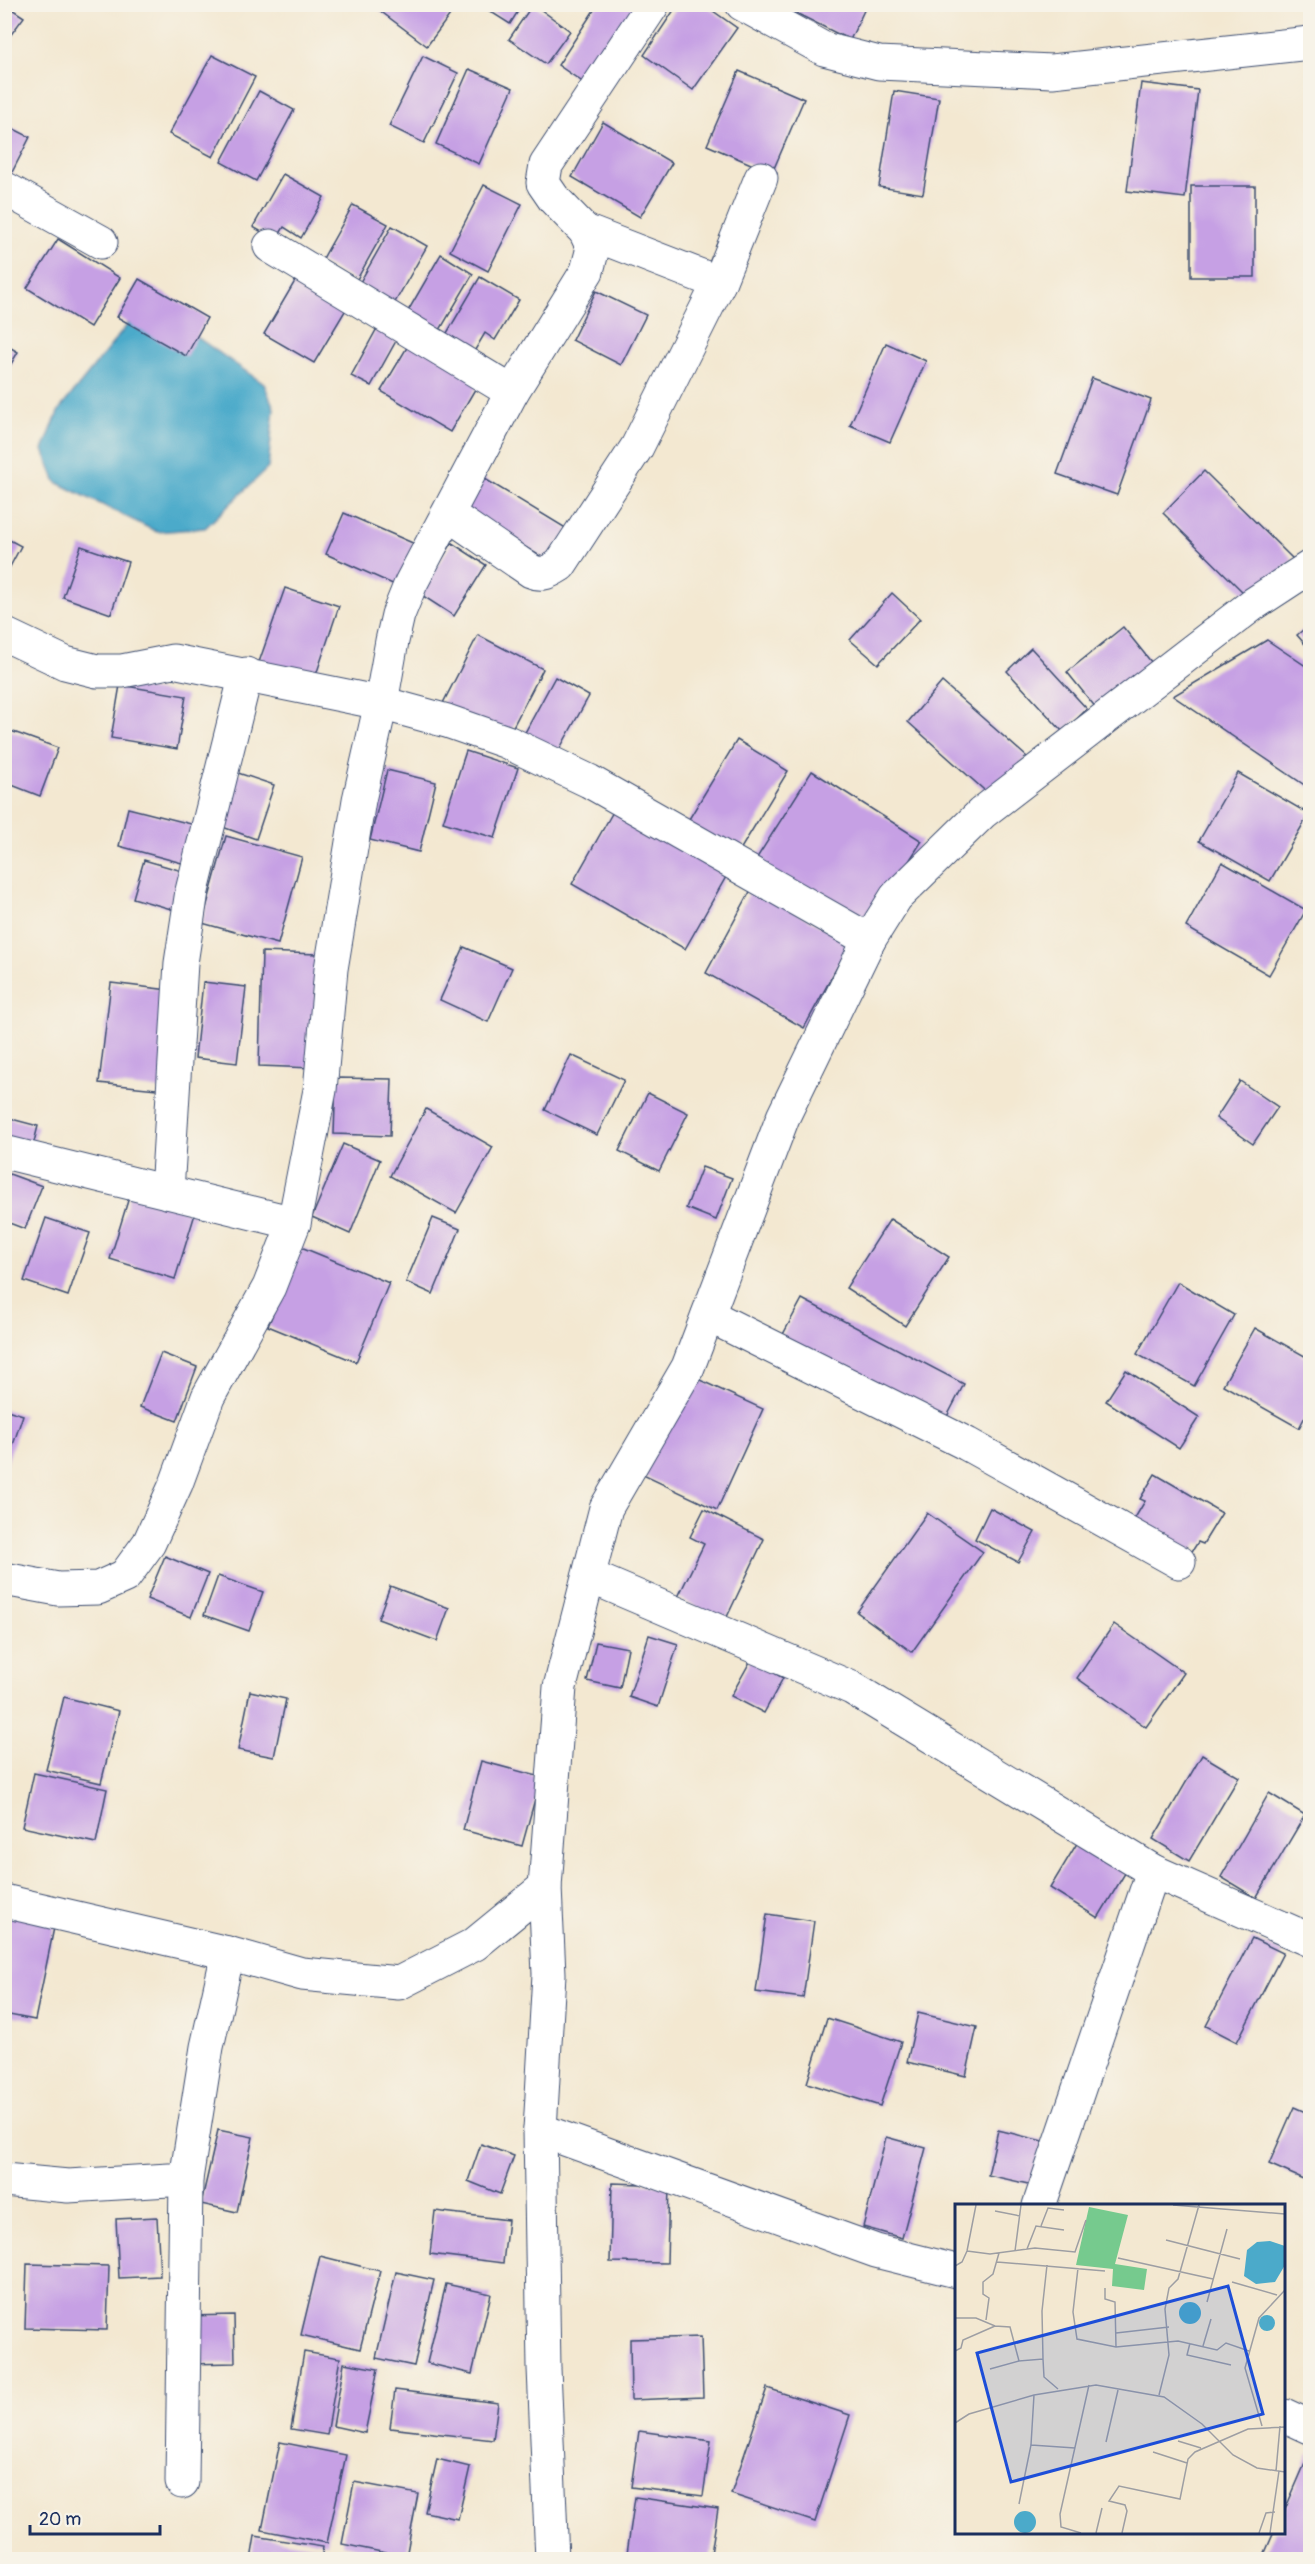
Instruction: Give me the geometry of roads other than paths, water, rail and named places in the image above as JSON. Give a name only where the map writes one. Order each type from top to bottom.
[{"type":"street","points":[[4,1579],[58,1589],[98,1588],[125,1576],[149,1543],[176,1484],[208,1397],[270,1287],[294,1223],[320,1090],[331,969],[359,800],[398,615],[411,583],[512,392],[587,271],[593,248],[585,231],[554,200],[543,183],[546,165],[653,4]]},
{"type":"street","points":[[742,4],[824,49],[879,63],[1052,71],[1311,43]]},
{"type":"street","points":[[448,514],[531,571],[539,574],[548,573],[560,565],[637,447],[719,283],[761,178]]},
{"type":"street","points":[[4,188],[101,242]]},
{"type":"street","points":[[585,231],[719,283]]},
{"type":"street","points":[[270,246],[512,392]]},
{"type":"street","points":[[552,2559],[544,2368],[540,2130],[549,1974],[545,1887],[560,1687],[606,1509],[688,1367],[783,1117],[869,940],[896,897],[982,813],[1252,605],[1311,567]]},
{"type":"street","points":[[4,634],[65,663],[97,671],[122,671],[173,661],[381,703],[447,721],[507,742],[590,781],[869,940]]},
{"type":"street","points":[[167,1192],[183,952],[192,891],[246,674]]},
{"type":"street","points":[[4,1152],[294,1223]]},
{"type":"street","points":[[708,1315],[967,1444],[1179,1562]]},
{"type":"street","points":[[589,1576],[852,1688],[1153,1871],[1311,1940]]},
{"type":"street","points":[[1039,2204],[1153,1871]]},
{"type":"street","points":[[4,1901],[228,1953],[302,1974],[399,1983],[475,1944],[545,1887]]},
{"type":"street","points":[[182,2482],[186,2179],[207,2047],[228,1953]]},
{"type":"street","points":[[540,2130],[876,2251],[955,2271]]},
{"type":"street","points":[[4,2180],[68,2186],[186,2179]]},
{"type":"street","points":[[1285,2415],[1311,2427]]},
{"type":"water","points":[[137,313],[198,338],[264,384],[274,408],[268,468],[205,528],[157,532],[56,482],[43,450],[59,410]]}]
